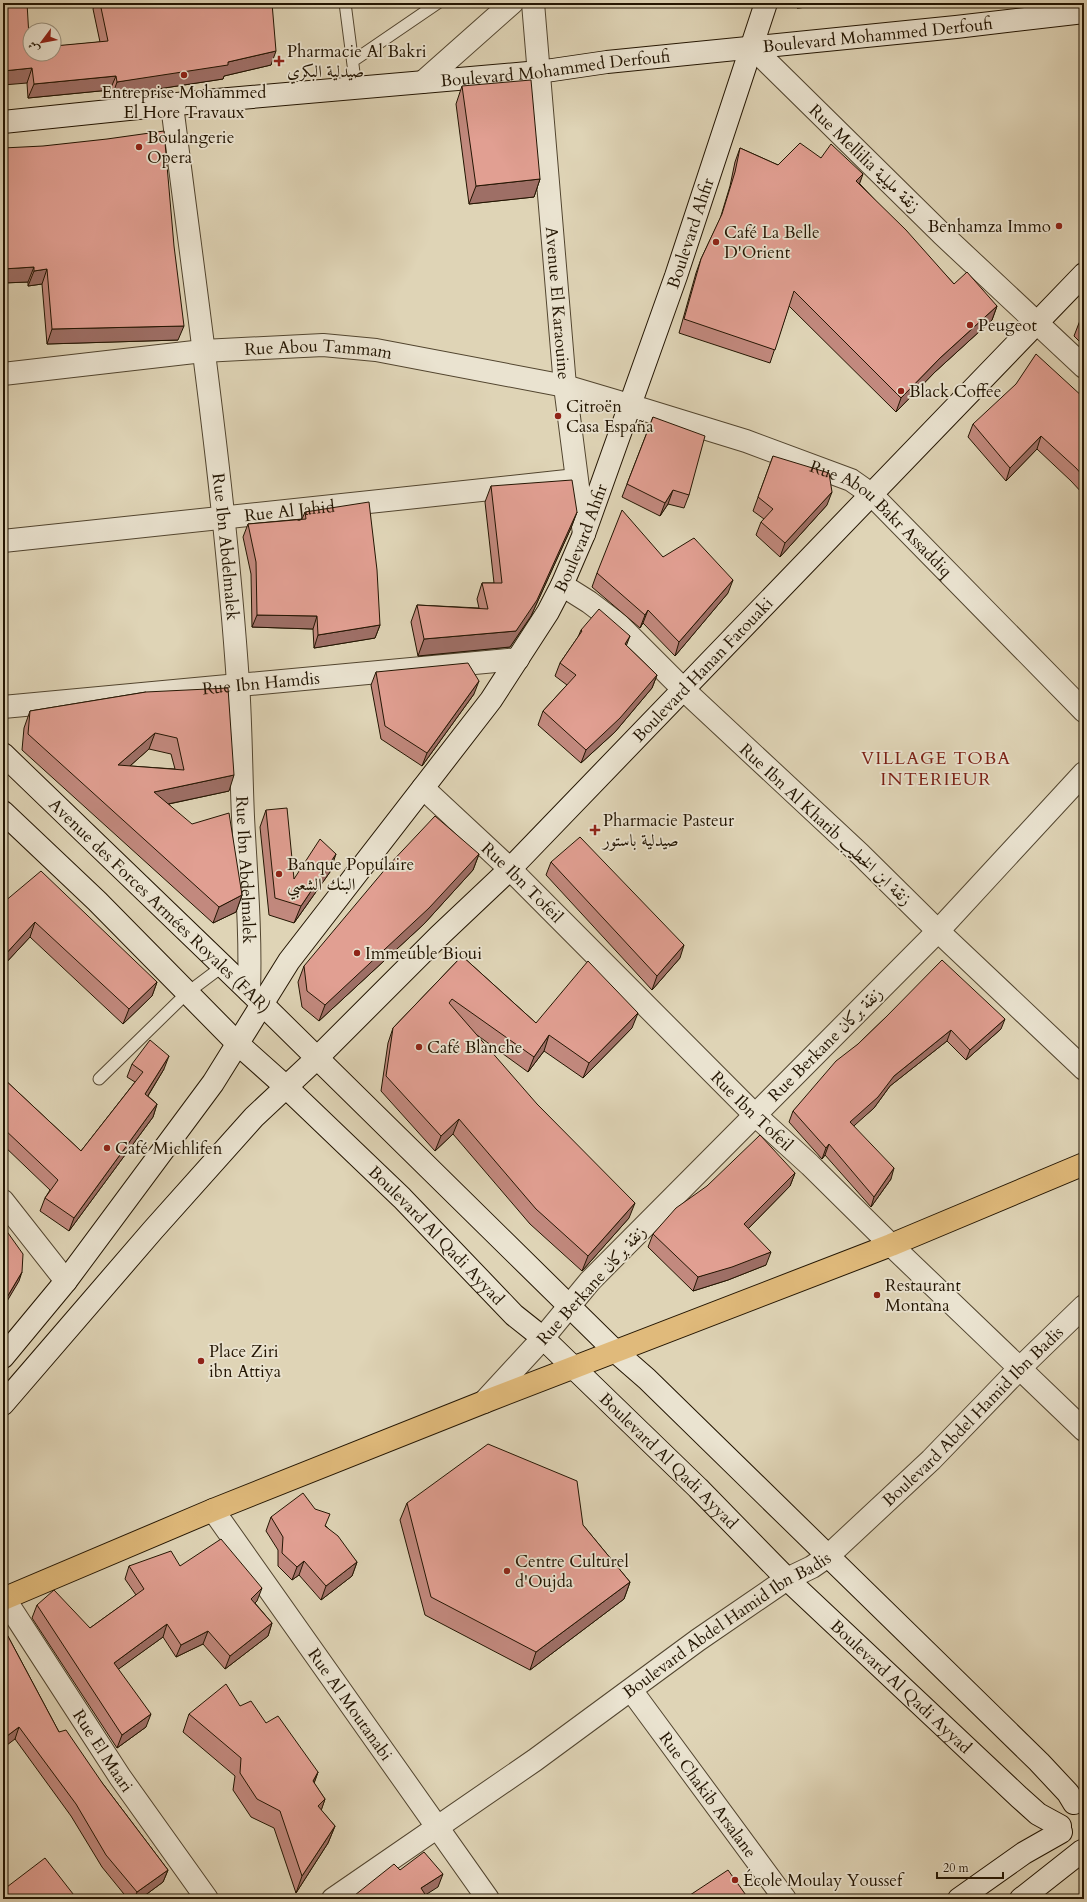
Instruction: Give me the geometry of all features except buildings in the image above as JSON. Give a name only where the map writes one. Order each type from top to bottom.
[{"type":"main road","points":[[4,1599],[213,1510],[484,1402],[573,1369],[890,1245],[1084,1164]]},
{"type":"street","points":[[424,82],[512,3]]},
{"type":"street","name":"Avenue El Karaouine","points":[[533,3],[565,386],[584,534]]},
{"type":"street","name":"Boulevard Ahfir","points":[[3,1356],[66,1281],[213,1083],[238,1044],[256,997],[309,934],[491,700],[518,659],[562,585],[584,534],[676,276],[766,3]]},
{"type":"street","name":"Boulevard Mohammed Derfoufi","points":[[3,122],[172,105],[539,72],[607,62],[1084,12]]},
{"type":"street","name":"Rue Mellilia زنقة مليلية","points":[[752,47],[942,234],[1038,322],[1084,367]]},
{"type":"street","name":"Rue Ibn Abdelmalek","points":[[172,105],[223,517],[238,684],[250,950],[256,997]]},
{"type":"street","name":"Boulevard Hanan Fatouaki","points":[[3,1404],[153,1230],[254,1117],[285,1086],[316,1059],[438,936],[510,869],[684,690],[725,644],[1084,274]]},
{"type":"street","name":"Rue Abou Tammam","points":[[3,374],[203,351],[339,346],[376,350],[565,386],[629,405]]},
{"type":"street","name":"Rue Abou Bakr Assaddiq","points":[[629,405],[746,441],[851,480],[871,494],[1084,711]]},
{"type":"street","name":"Rue Al Jahid","points":[[3,541],[576,480]]},
{"type":"street","name":"Rue Ibn Al Khatib زنقة ابن الخطيب","points":[[562,585],[589,602],[618,624],[684,690],[860,854],[938,931],[1084,1069]]},
{"type":"street","name":"Rue Ibn Hamdis","points":[[3,707],[518,659]]},
{"type":"street","name":"Avenue des Forces Armées Royales (FAR)","points":[[3,754],[256,997],[316,1059]]},
{"type":"street","name":"Rue Berkane زنقة بركان","points":[[484,1402],[543,1338],[571,1306],[590,1281],[754,1114],[840,1031],[938,931],[1084,773]]},
{"type":"street","name":"Rue Ibn Tofeil","points":[[423,788],[510,869],[754,1114],[810,1164],[890,1245],[1084,1430]]},
{"type":"street","points":[[3,812],[97,902],[238,1044],[285,1086]]},
{"type":"street","points":[[316,1059],[571,1306],[616,1352],[647,1379],[1039,1762],[1068,1793],[1079,1802],[1065,1811],[1061,1829],[1068,1844],[1083,1851],[1021,1899]]},
{"type":"street","name":"Boulevard Al Qadi Ayyad","points":[[285,1086],[402,1198],[514,1315],[543,1338],[573,1369],[698,1488],[788,1580],[1019,1797],[1038,1814],[1061,1829]]},
{"type":"street","points":[[3,1201],[66,1281]]},
{"type":"street","name":"Boulevard Abdel Hamid Ibn Badis","points":[[333,1899],[535,1760],[698,1640],[788,1580],[812,1567],[828,1556],[931,1460],[1019,1369],[1084,1306]]},
{"type":"street","name":"Rue Al Moutanabi","points":[[213,1510],[488,1899]]},
{"type":"street","name":"Rue El Maari","points":[[4,1599],[120,1777],[207,1899]]},
{"type":"street","name":"Rue Chakib Arsalane","points":[[631,1690],[785,1899]]},
{"type":"street","points":[[959,1899],[1061,1829]]},
{"type":"lane","points":[[345,3],[354,61],[356,88]]},
{"type":"lane","points":[[354,61],[438,3]]},
{"type":"lane","points":[[99,1079],[187,993],[223,966]]},
{"type":"place","name":"Pharmacie Al Bakri صيدلية البكري","points":[[279,61]]},
{"type":"place","name":"Entreprise Mohammed El Hore Travaux","points":[[184,75]]},
{"type":"place","name":"Boulangerie Opera","points":[[139,147]]},
{"type":"place","name":"Benhamza Immo","points":[[1059,226]]},
{"type":"place","name":"Café La Belle D'Orient","points":[[716,242]]},
{"type":"place","name":"Peugeot","points":[[970,325]]},
{"type":"place","name":"Black Coffee","points":[[901,391]]},
{"type":"place","name":"Citroën Casa España","points":[[558,416]]},
{"type":"place","name":"Pharmacie Pasteur صيدلية باستور","points":[[595,830]]},
{"type":"place","name":"Banque Populaire البنك الشعبي","points":[[279,874]]},
{"type":"place","name":"Immeuble Bioui","points":[[357,953]]},
{"type":"place","name":"Café Blanche","points":[[419,1047]]},
{"type":"place","name":"Café Michlifen","points":[[107,1148]]},
{"type":"place","name":"Restaurant Montana","points":[[877,1295]]},
{"type":"place","name":"Place Ziri ibn Attiya","points":[[201,1361]]},
{"type":"place","name":"Centre Culturel d'Oujda","points":[[507,1571]]},
{"type":"place","name":"École Moulay Youssef","points":[[735,1880]]},
{"type":"district","name":"VILLAGE TOBA INTERIEUR","points":[[936,768]]}]
